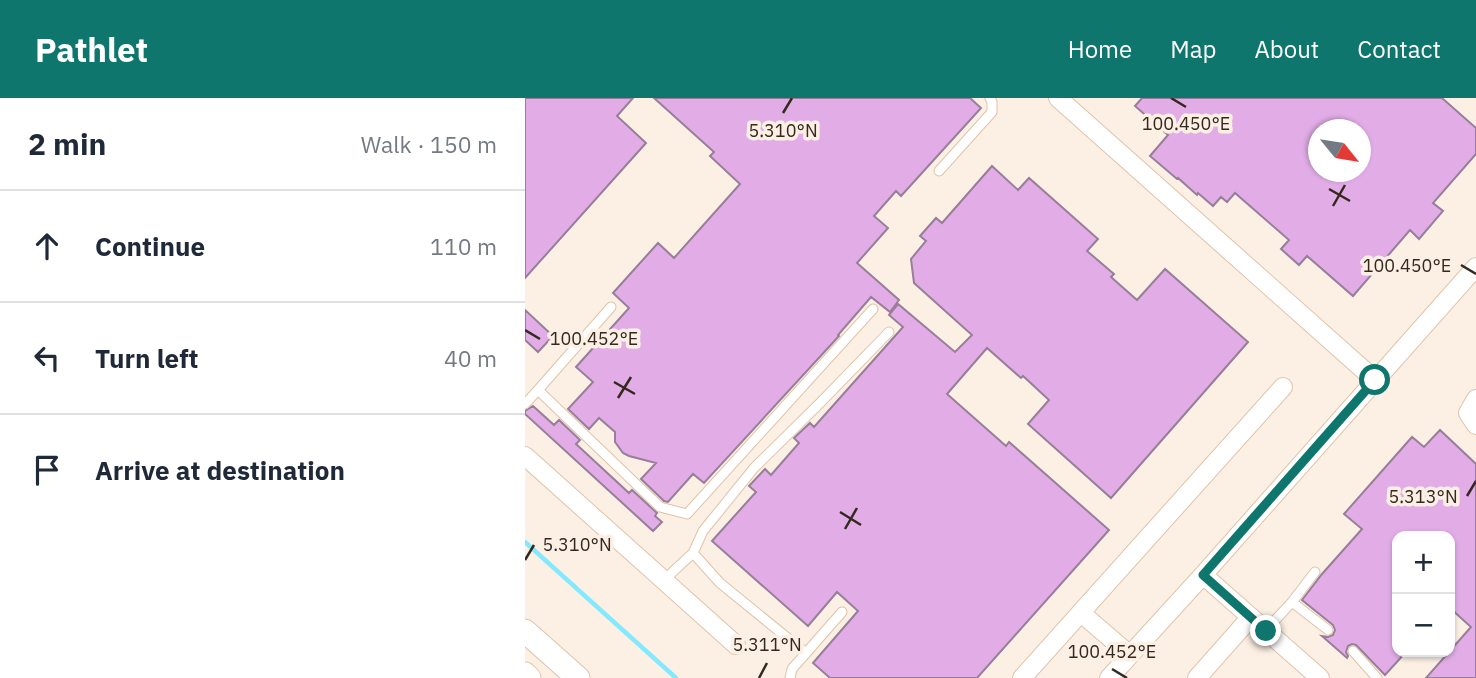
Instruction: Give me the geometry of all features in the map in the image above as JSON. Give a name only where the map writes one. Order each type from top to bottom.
[{"type":"main road","points":[[525,631],[578,678]]},
{"type":"main road","points":[[525,674],[529,678]]},
{"type":"street","points":[[1058,98],[1375,380]]},
{"type":"street","points":[[1109,678],[1476,267]]},
{"type":"street","points":[[1022,678],[1283,387]]},
{"type":"street","points":[[525,456],[736,645]]},
{"type":"street","points":[[1203,575],[1320,678]]},
{"type":"street","points":[[1081,613],[1130,655]]},
{"type":"street","points":[[1197,678],[1251,617]]},
{"type":"lane","points":[[939,171],[992,112],[990,98]]},
{"type":"lane","points":[[525,404],[611,307]]},
{"type":"lane","points":[[538,390],[660,507],[687,514],[873,309]]},
{"type":"lane","points":[[664,580],[693,553],[703,531],[754,468],[889,332]]},
{"type":"lane","points":[[693,553],[720,583],[806,653]]},
{"type":"lane","points":[[1266,631],[1292,603],[1315,572]]},
{"type":"lane","points":[[1292,603],[1328,630]]},
{"type":"lane","points":[[790,678],[792,669],[842,612]]},
{"type":"lane","points":[[1353,651],[1377,678]]},
{"type":"building","points":[[525,98],[633,98],[617,116],[646,143],[525,278]]},
{"type":"building","points":[[654,98],[970,98],[981,108],[901,196],[896,191],[874,216],[888,228],[857,263],[899,300],[890,312],[871,297],[839,336],[704,483],[693,474],[668,502],[641,479],[656,463],[623,453],[615,442],[615,432],[599,418],[589,429],[568,409],[593,382],[576,367],[629,308],[613,293],[658,243],[674,258],[740,184],[710,156],[714,152]]},
{"type":"building","points":[[1142,98],[1442,98],[1476,128],[1476,154],[1433,203],[1443,211],[1419,239],[1410,230],[1353,296],[1307,256],[1299,265],[1281,249],[1289,240],[1235,193],[1227,202],[1221,197],[1213,206],[1150,156],[1168,135],[1135,106]]},
{"type":"building","points":[[992,166],[1018,190],[1029,178],[1098,239],[1087,251],[1114,274],[1111,277],[1137,300],[1165,269],[1248,342],[1111,498],[1028,424],[1049,400],[987,348],[947,394],[1006,446],[1009,442],[1109,530],[977,678],[830,678],[813,663],[858,611],[837,592],[808,626],[712,541],[756,492],[749,486],[765,469],[771,475],[799,443],[794,438],[810,423],[814,427],[903,327],[889,315],[898,304],[955,352],[972,335],[914,283],[911,259],[926,241],[920,236],[936,218],[942,223]]},
{"type":"building","points":[[525,310],[553,336],[538,352],[525,340]]},
{"type":"building","points":[[533,406],[554,425],[559,420],[580,440],[576,444],[629,493],[632,490],[657,513],[655,516],[662,522],[653,531],[525,414],[525,411]]},
{"type":"building","points":[[1440,430],[1476,464],[1476,678],[1426,678],[1445,657],[1455,657],[1455,645],[1471,627],[1455,613],[1455,531],[1392,531],[1392,657],[1401,657],[1385,675],[1356,645],[1348,646],[1347,658],[1322,636],[1333,635],[1333,625],[1302,600],[1362,529],[1344,514],[1412,437],[1424,447]]},
{"type":"waterway","points":[[525,542],[676,678]]},
{"type":"route","points":[[1266,631],[1203,575],[1375,380]]}]
